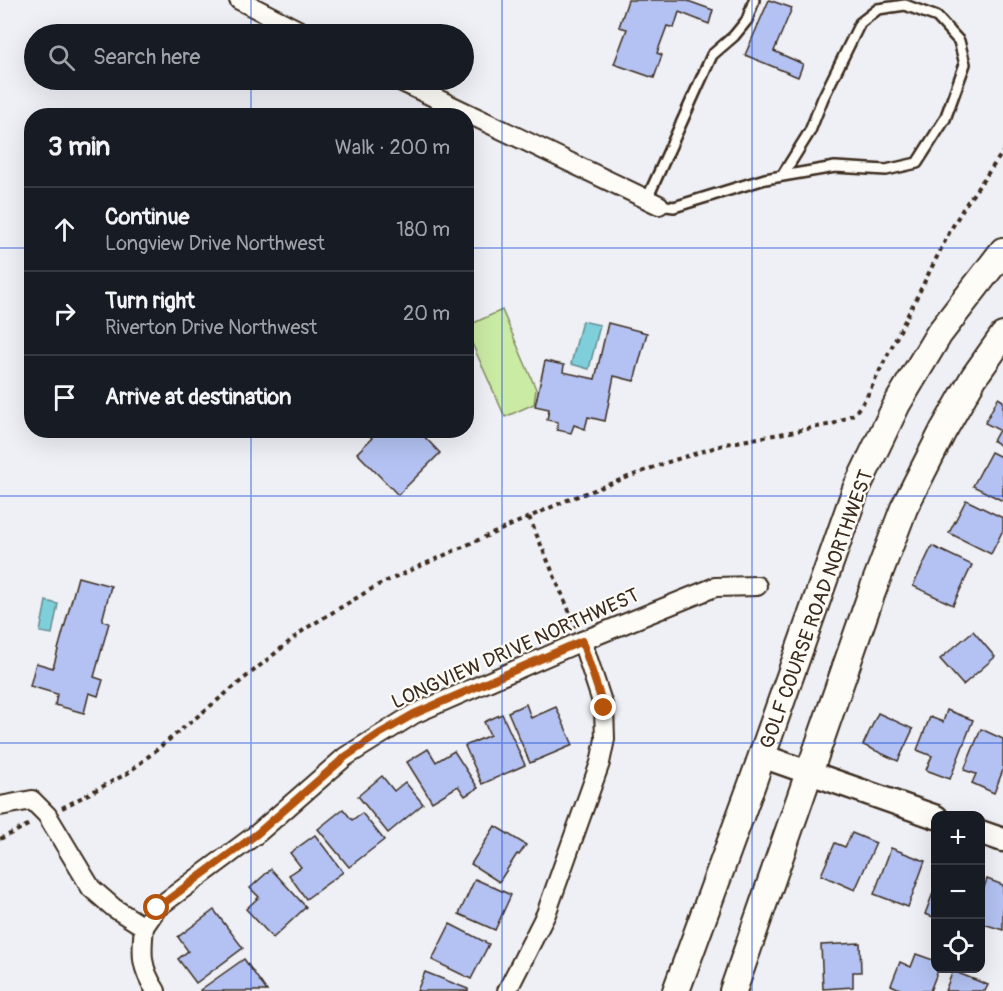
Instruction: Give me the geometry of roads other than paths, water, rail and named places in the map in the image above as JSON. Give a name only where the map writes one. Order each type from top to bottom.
[{"type":"main road","name":"GOLF COURSE ROAD NORTHWEST","points":[[676,991],[856,489],[897,404],[939,334],[1003,251]]},
{"type":"main road","points":[[733,991],[904,508],[942,431],[974,377],[1003,336]]},
{"type":"street","points":[[239,0],[286,24]]},
{"type":"street","points":[[419,90],[457,108]]},
{"type":"street","points":[[474,116],[653,202]]},
{"type":"street","name":"LONGVIEW DRIVE NORTHWEST","points":[[144,927],[157,908],[250,839],[345,757],[414,714],[582,641],[715,587],[757,586]]},
{"type":"street","points":[[507,991],[546,914],[600,763],[605,739],[604,708],[582,641]]},
{"type":"street","points":[[762,756],[931,815]]},
{"type":"street","points":[[0,806],[32,800],[47,815],[91,888],[114,908],[144,927],[141,957],[147,977],[156,991]]},
{"type":"street","points":[[985,833],[1003,840]]},
{"type":"lane","points":[[754,0],[747,20],[734,36],[711,55],[653,202],[674,207],[765,179],[836,167],[886,170],[917,163],[945,119],[965,64],[958,40],[937,17],[906,5],[879,9],[860,23],[810,130],[782,176]]},
{"type":"water","points":[[582,321],[600,325],[589,369],[571,364]]},
{"type":"water","points":[[46,601],[58,604],[52,634],[40,632]]}]
